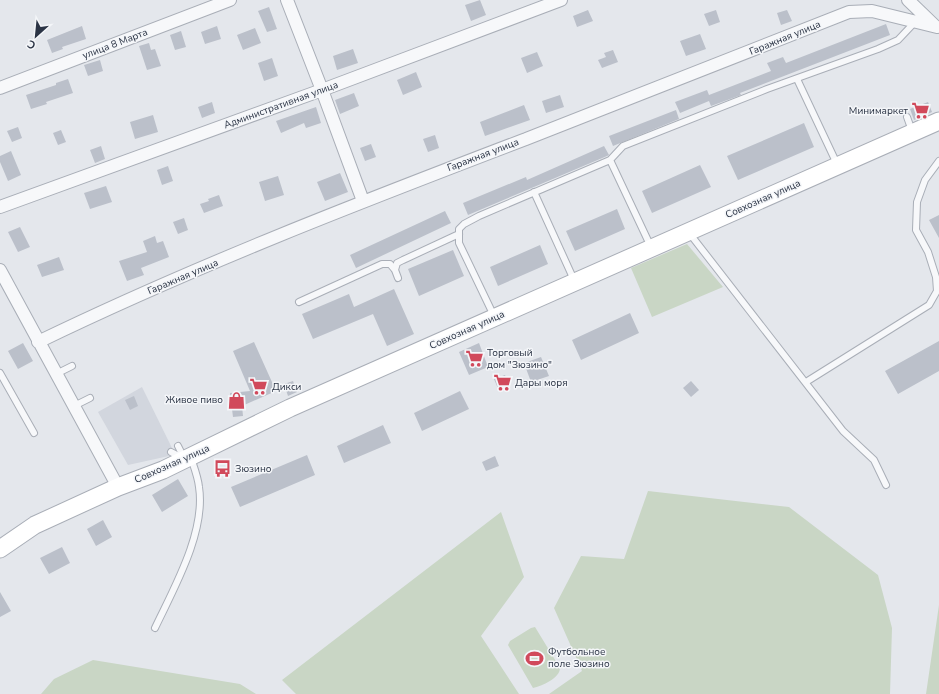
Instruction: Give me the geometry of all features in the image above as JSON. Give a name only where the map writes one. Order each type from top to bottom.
[{"type":"street","name":"улица 8 Марта","points":[[0,88],[230,0]]},
{"type":"street","points":[[287,0],[363,201]]},
{"type":"street","name":"Административная улица","points":[[0,207],[322,90],[561,0]]},
{"type":"street","points":[[908,0],[938,28]]},
{"type":"street","name":"Гаражная улица","points":[[38,342],[93,315],[363,201],[708,69],[849,12],[872,11],[938,28]]},
{"type":"street","name":"Совхозная улица","points":[[0,549],[35,525],[118,487],[163,470],[181,453],[290,408],[838,166],[910,125],[939,121]]},
{"type":"street","points":[[0,270],[118,487]]},
{"type":"lane","points":[[494,318],[459,243],[459,229],[464,224],[534,192],[610,160],[623,146],[797,78],[878,49],[898,40],[915,22]]},
{"type":"lane","points":[[797,78],[838,166]]},
{"type":"lane","points":[[610,160],[651,248]]},
{"type":"lane","points":[[806,382],[929,306],[937,291],[936,277],[928,252],[916,230],[917,202],[925,180],[939,161]]},
{"type":"lane","points":[[534,192],[575,282]]},
{"type":"lane","points":[[688,232],[843,431],[874,460],[886,485]]},
{"type":"lane","points":[[395,270],[397,263],[459,234]]},
{"type":"lane","points":[[299,302],[382,264],[390,264],[395,270],[398,278]]},
{"type":"lane","points":[[56,374],[72,366]]},
{"type":"lane","points":[[0,373],[34,434]]},
{"type":"lane","points":[[74,406],[90,398]]},
{"type":"lane","points":[[156,628],[182,569],[197,529],[200,509],[199,487],[181,453]]},
{"type":"shaded area","points":[[142,387],[172,448],[169,456],[128,465],[98,412]]},
{"type":"green space","points":[[687,244],[723,287],[652,317],[631,268]]},
{"type":"green space","points":[[648,491],[789,507],[878,575],[892,628],[890,694],[549,694],[582,671],[554,608],[581,556],[624,559]]},
{"type":"green space","points":[[501,512],[524,577],[481,636],[519,694],[296,694],[282,680]]},
{"type":"green space","points":[[939,605],[939,694],[926,694]]},
{"type":"green space","name":"Футбольное поле Зюзино","points":[[535,627],[560,668],[559,672],[554,678],[533,688],[508,645],[510,641]]},
{"type":"green space","points":[[93,660],[240,684],[256,694],[41,694],[54,679]]},
{"type":"building","points":[[480,0],[486,15],[471,21],[465,5]]},
{"type":"building","points":[[269,7],[277,29],[267,32],[258,11]]},
{"type":"building","points":[[588,10],[593,21],[577,27],[573,16]]},
{"type":"building","points":[[716,10],[720,22],[709,26],[704,14]]},
{"type":"building","points":[[787,10],[792,21],[781,25],[777,13]]},
{"type":"building","points":[[886,24],[890,35],[740,93],[741,95],[711,106],[709,101],[680,113],[675,102],[707,90],[709,95],[771,71],[767,63],[783,57],[786,63]]},
{"type":"building","points":[[82,26],[86,39],[62,47],[63,49],[52,53],[47,40]]},
{"type":"building","points":[[217,26],[221,39],[205,44],[201,32]]},
{"type":"building","points":[[255,28],[261,43],[243,50],[237,35]]},
{"type":"building","points":[[181,31],[186,47],[175,50],[170,35]]},
{"type":"building","points":[[700,34],[706,49],[686,56],[680,41]]},
{"type":"building","points":[[149,43],[151,50],[155,49],[161,66],[147,70],[139,46]]},
{"type":"building","points":[[353,49],[358,63],[337,70],[333,56]]},
{"type":"building","points":[[613,50],[618,62],[602,68],[598,60],[606,57],[604,53]]},
{"type":"building","points":[[537,52],[543,66],[527,73],[521,58]]},
{"type":"building","points":[[272,58],[278,76],[264,81],[258,63]]},
{"type":"building","points":[[100,60],[103,71],[88,76],[84,65]]},
{"type":"building","points":[[416,72],[422,87],[403,95],[397,80]]},
{"type":"building","points":[[68,79],[73,93],[46,102],[47,104],[31,109],[26,95],[56,85],[56,83]]},
{"type":"building","points":[[354,93],[359,106],[340,114],[335,100]]},
{"type":"building","points":[[560,95],[564,107],[546,113],[542,101]]},
{"type":"building","points":[[212,102],[215,113],[202,118],[198,107]]},
{"type":"building","name":"Минимаркет","points":[[928,102],[932,112],[914,120],[910,109]]},
{"type":"building","points":[[524,105],[530,120],[485,136],[480,122]]},
{"type":"building","points":[[316,107],[321,123],[306,128],[304,123],[281,133],[276,121]]},
{"type":"building","points":[[676,110],[679,119],[613,146],[609,136]]},
{"type":"building","points":[[153,115],[158,132],[135,139],[130,122]]},
{"type":"building","points":[[804,123],[814,147],[738,180],[727,156]]},
{"type":"building","points":[[18,127],[22,138],[12,142],[7,131]]},
{"type":"building","points":[[61,130],[66,142],[58,145],[53,133]]},
{"type":"building","points":[[435,135],[439,148],[428,152],[423,139]]},
{"type":"building","points":[[371,144],[376,157],[365,161],[360,148]]},
{"type":"building","points":[[101,146],[105,159],[95,163],[90,150]]},
{"type":"building","points":[[604,146],[609,155],[468,215],[463,203],[526,177],[527,180]]},
{"type":"building","points":[[11,151],[21,175],[8,181],[0,162],[0,156]]},
{"type":"building","points":[[700,165],[711,187],[652,213],[642,191]]},
{"type":"building","points":[[168,166],[173,181],[162,185],[157,170]]},
{"type":"building","points":[[340,173],[348,192],[325,201],[317,182]]},
{"type":"building","points":[[278,176],[284,195],[265,201],[259,182]]},
{"type":"building","points":[[106,186],[112,202],[90,209],[84,193]]},
{"type":"building","points":[[219,195],[223,206],[204,213],[200,204]]},
{"type":"building","points":[[617,209],[625,229],[575,251],[566,231]]},
{"type":"building","points":[[445,211],[451,223],[356,268],[350,255]]},
{"type":"building","points":[[939,215],[939,238],[929,220]]},
{"type":"building","points":[[184,218],[188,230],[178,234],[173,222]]},
{"type":"building","points":[[20,227],[30,247],[18,252],[8,232]]},
{"type":"building","points":[[155,236],[157,243],[163,241],[169,257],[141,268],[144,275],[127,281],[119,261],[147,252],[143,241]]},
{"type":"building","points":[[540,245],[548,264],[498,286],[490,267]]},
{"type":"building","points":[[453,250],[464,276],[419,296],[408,269]]},
{"type":"building","points":[[59,257],[64,270],[42,277],[37,265]]},
{"type":"building","points":[[394,289],[414,334],[387,346],[373,314],[313,339],[302,314],[349,294],[354,307]]},
{"type":"building","points":[[630,313],[639,333],[581,360],[572,340]]},
{"type":"building","points":[[939,341],[939,371],[898,394],[885,371]]},
{"type":"building","points":[[254,342],[276,391],[242,406],[243,416],[233,417],[230,393],[250,391],[233,351]]},
{"type":"building","points":[[23,343],[33,361],[18,369],[8,351]]},
{"type":"building","name":"Торговый дом \"Зюзино\"","points":[[479,343],[488,367],[469,375],[459,352]]},
{"type":"building","points":[[541,357],[549,376],[531,382],[524,363]]},
{"type":"building","points":[[505,375],[510,387],[499,391],[494,379]]},
{"type":"building","points":[[293,381],[297,392],[288,396],[284,384]]},
{"type":"building","points":[[691,381],[699,390],[691,397],[683,388]]},
{"type":"building","points":[[460,391],[469,409],[422,431],[414,413]]},
{"type":"building","points":[[134,396],[138,406],[130,410],[125,400]]},
{"type":"building","points":[[383,425],[391,443],[344,463],[337,446]]},
{"type":"building","points":[[307,455],[315,475],[240,507],[231,487]]},
{"type":"building","points":[[495,456],[499,466],[486,471],[482,462]]},
{"type":"building","points":[[178,479],[188,496],[162,512],[152,495]]},
{"type":"building","points":[[103,520],[112,537],[96,546],[87,529]]},
{"type":"building","points":[[62,547],[70,563],[49,574],[40,558]]},
{"type":"building","points":[[0,592],[11,611],[0,617]]},
{"type":"place","name":"Минимаркет","points":[[921,111]]},
{"type":"place","name":"Торговый дом \"Зюзино\"","points":[[474,359]]},
{"type":"place","name":"Дары моря","points":[[502,383]]},
{"type":"place","name":"Дикси","points":[[259,387]]},
{"type":"place","name":"Живое пиво","points":[[236,400]]},
{"type":"place","name":"Зюзино","points":[[222,469]]},
{"type":"place","name":"Футбольное поле Зюзино","points":[[535,658]]}]
